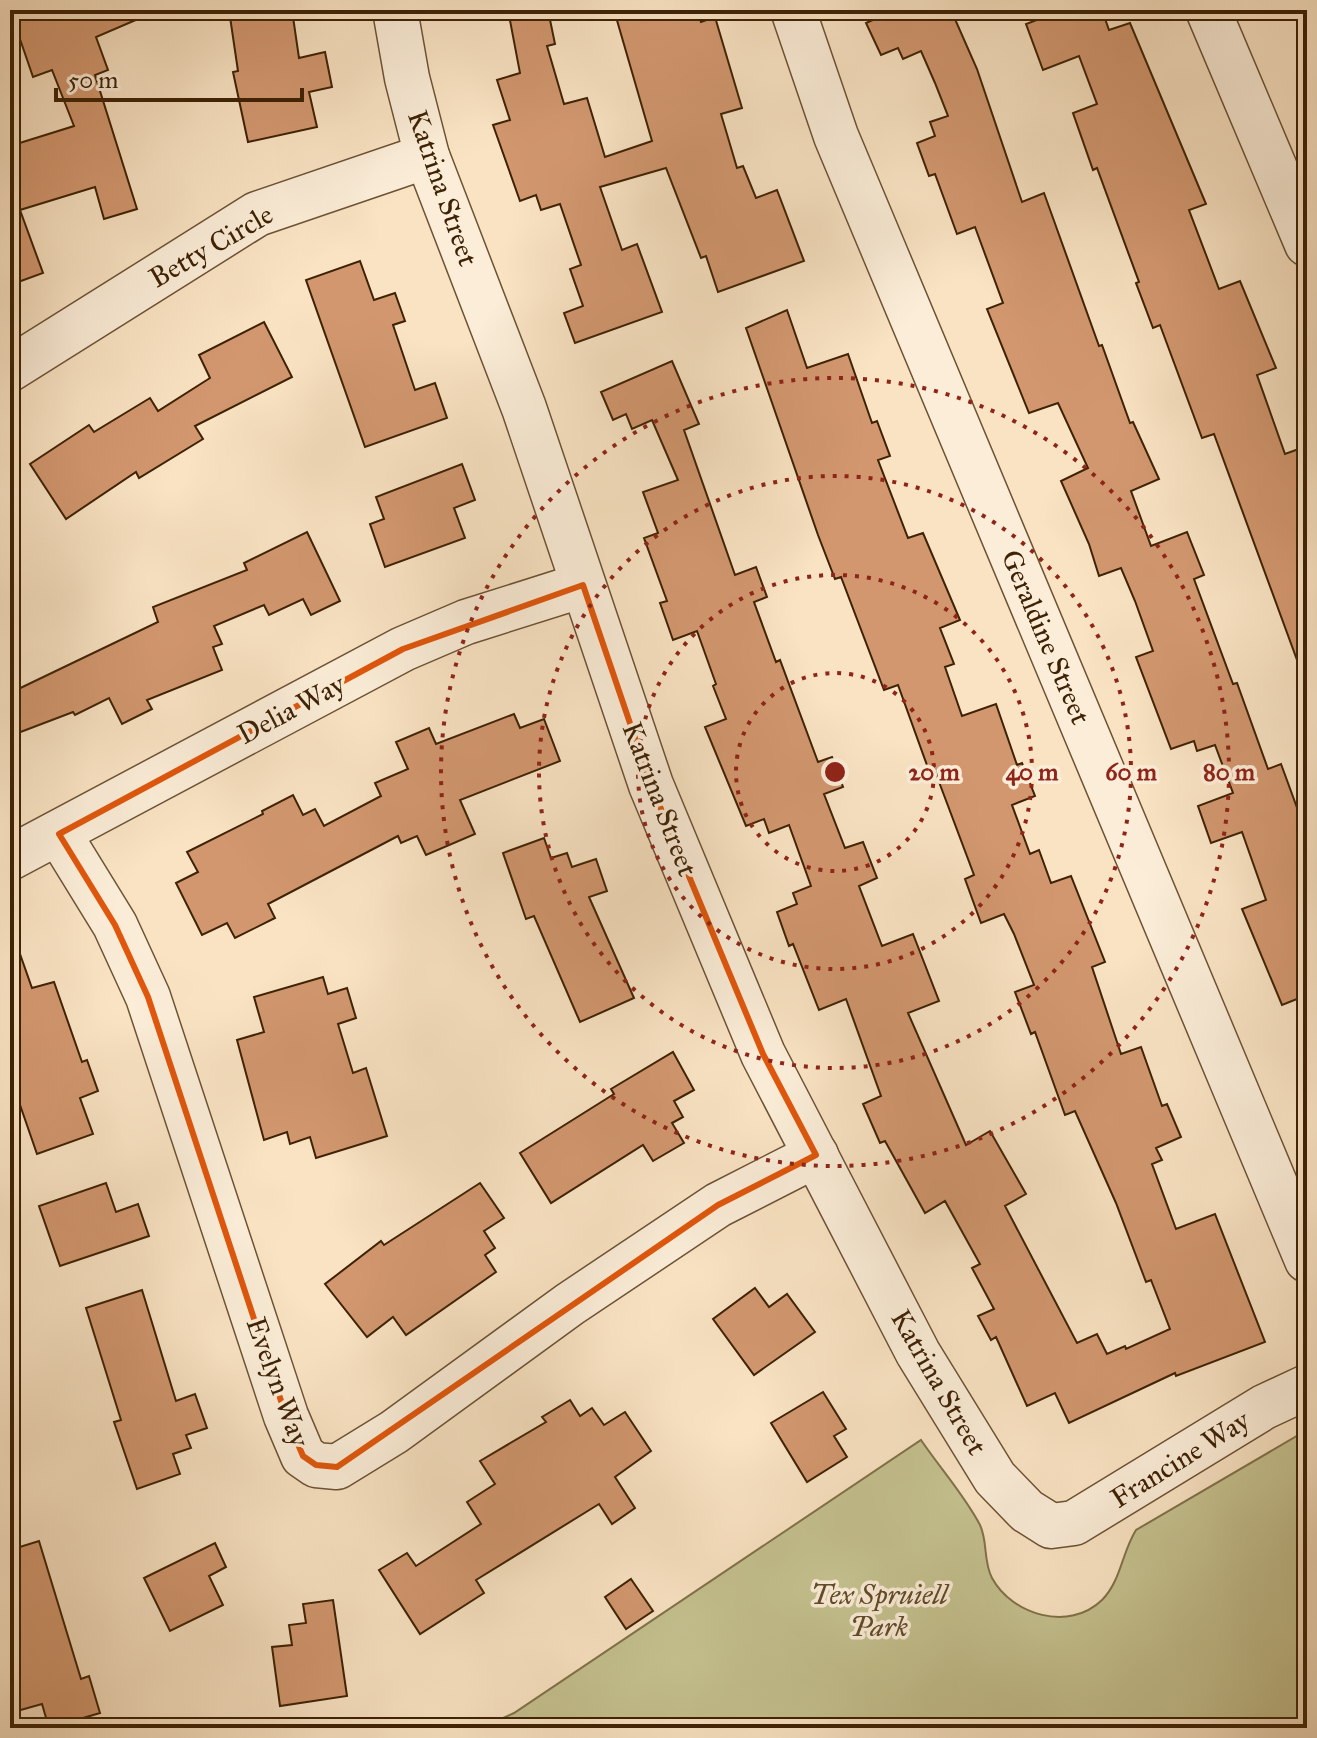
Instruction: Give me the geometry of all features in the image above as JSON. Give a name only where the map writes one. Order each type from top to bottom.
[{"type":"street","name":"Katrina Street","points":[[395,10],[407,78],[427,156],[524,408],[651,785],[763,1054],[918,1353],[995,1478],[1027,1511],[1051,1526]]},
{"type":"street","name":"Geraldine Street","points":[[793,10],[836,136],[1307,1260]]},
{"type":"street","points":[[1208,10],[1306,238]]},
{"type":"street","name":"Betty Circle","points":[[10,369],[257,214],[427,156]]},
{"type":"street","name":"Delia Way","points":[[10,858],[403,649],[466,622],[583,585]]},
{"type":"street","name":"Evelyn Way","points":[[59,834],[115,925],[148,997],[286,1416],[303,1456],[316,1465],[337,1467],[394,1432],[570,1304],[718,1205],[816,1155]]},
{"type":"street","name":"Francine Way","points":[[1051,1526],[1074,1523],[1264,1407],[1307,1387]]},
{"type":"highlighted area","points":[[583,585],[651,785],[763,1054],[816,1155],[718,1205],[337,1467],[316,1465],[303,1456],[286,1416],[148,997],[115,925],[59,834],[403,649]]},
{"type":"green space","name":"Tex Spruiell Park","points":[[1307,1430],[1307,1728],[481,1728],[514,1713],[921,1440],[980,1525],[989,1572],[1001,1591],[1027,1610],[1058,1617],[1089,1610],[1102,1600],[1113,1584],[1136,1530]]},
{"type":"building","points":[[10,10],[159,10],[96,37],[108,70],[95,75],[137,209],[104,219],[95,187],[20,210],[43,273],[10,285],[10,146],[74,126],[52,70],[33,77]]},
{"type":"building","points":[[229,10],[292,10],[299,58],[325,52],[332,87],[309,92],[317,127],[248,142],[233,72],[238,71]]},
{"type":"building","points":[[508,10],[548,10],[555,44],[547,46],[564,104],[587,98],[605,157],[652,141],[614,10],[697,10],[701,22],[715,17],[742,108],[721,114],[737,168],[743,166],[756,198],[777,190],[804,261],[718,292],[706,256],[701,258],[666,168],[600,187],[622,250],[637,244],[662,312],[575,343],[564,313],[583,306],[570,269],[581,265],[560,204],[541,210],[536,195],[520,201],[493,125],[510,120],[497,80],[520,73]]},
{"type":"building","points":[[895,10],[951,10],[977,69],[1022,202],[1044,193],[1099,346],[1102,345],[1130,423],[1133,422],[1159,479],[1131,491],[1151,546],[1187,532],[1204,575],[1194,579],[1233,684],[1237,683],[1268,769],[1281,764],[1307,835],[1307,995],[1282,1005],[1242,909],[1266,900],[1242,832],[1211,843],[1198,806],[1233,793],[1215,745],[1197,751],[1194,741],[1171,749],[1136,657],[1153,651],[1135,601],[1121,568],[1099,576],[1089,544],[1061,481],[1088,468],[1058,403],[1029,413],[987,309],[1003,303],[975,227],[957,234],[935,174],[929,176],[917,143],[935,136],[930,122],[948,116],[935,83],[921,51],[903,59],[898,48],[881,55],[866,23]]},
{"type":"building","points":[[1063,10],[1102,10],[1109,30],[1130,23],[1206,204],[1189,210],[1219,289],[1240,281],[1276,368],[1257,375],[1285,454],[1307,446],[1307,678],[1304,679],[1214,434],[1202,438],[1160,325],[1153,328],[1097,168],[1093,170],[1073,113],[1097,104],[1079,56],[1043,70],[1026,24]]},
{"type":"building","points":[[360,261],[374,300],[395,293],[405,321],[393,325],[415,390],[435,383],[447,418],[365,447],[306,280]]},
{"type":"building","points":[[787,310],[807,368],[848,354],[872,423],[877,421],[890,456],[878,460],[908,538],[923,533],[960,620],[940,628],[954,664],[945,667],[962,716],[996,704],[1017,765],[1022,763],[1035,796],[1012,805],[1030,854],[1039,850],[1051,883],[1071,876],[1105,962],[1092,967],[1121,1054],[1141,1047],[1162,1106],[1167,1104],[1181,1137],[1156,1148],[1162,1160],[1152,1164],[1176,1229],[1215,1214],[1265,1342],[1176,1376],[1175,1373],[1069,1423],[1055,1393],[1027,1406],[996,1337],[991,1340],[978,1316],[994,1309],[972,1268],[980,1264],[945,1201],[925,1213],[885,1141],[880,1143],[863,1104],[881,1096],[846,999],[819,1010],[793,944],[789,946],[777,912],[797,904],[793,893],[811,886],[789,825],[769,833],[764,819],[746,826],[705,727],[726,719],[713,686],[716,684],[697,631],[673,640],[660,603],[667,601],[644,538],[658,533],[643,492],[678,480],[652,420],[632,429],[626,414],[613,420],[601,392],[672,361],[699,424],[684,430],[735,575],[756,567],[767,597],[754,602],[776,662],[780,660],[818,762],[832,757],[843,787],[824,794],[845,848],[863,842],[877,878],[859,886],[882,946],[913,934],[939,1001],[908,1013],[966,1145],[990,1131],[1026,1194],[1005,1206],[1077,1343],[1097,1334],[1107,1354],[1125,1346],[1126,1349],[1170,1329],[1151,1280],[1146,1282],[1116,1203],[1075,1111],[1065,1115],[1035,1032],[1031,1034],[1015,992],[1034,985],[1014,934],[1004,914],[981,923],[965,879],[974,875],[933,766],[928,768],[898,685],[884,690],[841,577],[835,579],[818,535],[746,328]]},
{"type":"building","points":[[264,322],[292,377],[195,426],[203,439],[139,478],[136,472],[66,519],[30,464],[89,425],[94,432],[150,398],[158,411],[210,378],[199,355]]},
{"type":"building","points":[[462,464],[475,500],[454,508],[465,538],[385,567],[370,524],[384,519],[376,497]]},
{"type":"building","points":[[307,532],[340,601],[311,615],[303,599],[269,615],[264,605],[214,626],[222,644],[213,647],[222,670],[147,700],[152,709],[122,724],[109,698],[75,715],[73,712],[10,736],[10,693],[158,622],[153,607],[247,570],[244,563]]},
{"type":"building","points":[[514,714],[520,728],[544,719],[560,761],[460,800],[475,834],[426,855],[417,836],[401,843],[398,836],[268,904],[275,918],[235,938],[227,923],[202,935],[176,883],[198,872],[187,852],[263,814],[262,811],[293,795],[303,815],[315,809],[324,826],[381,796],[375,783],[408,769],[396,742],[429,728],[436,744]]},
{"type":"building","points":[[544,838],[551,858],[567,853],[572,867],[596,859],[607,891],[589,897],[634,998],[580,1022],[534,916],[526,919],[503,853]]},
{"type":"building","points":[[14,937],[32,988],[54,982],[82,1062],[87,1060],[98,1091],[80,1098],[93,1134],[37,1154],[10,1076],[10,938]]},
{"type":"building","points":[[323,977],[328,994],[347,988],[356,1018],[338,1024],[353,1073],[366,1068],[387,1136],[316,1158],[310,1137],[290,1144],[287,1132],[264,1140],[237,1040],[264,1032],[254,997]]},
{"type":"building","points":[[673,1052],[694,1090],[674,1101],[683,1117],[672,1123],[684,1143],[653,1161],[643,1145],[551,1203],[520,1153],[614,1094],[611,1089]]},
{"type":"building","points":[[106,1183],[116,1212],[138,1204],[149,1236],[60,1266],[39,1206]]},
{"type":"building","points":[[480,1183],[504,1218],[484,1231],[495,1248],[485,1255],[496,1272],[406,1335],[393,1317],[367,1337],[325,1284],[381,1241],[384,1245]]},
{"type":"building","points":[[755,1288],[769,1307],[787,1294],[815,1332],[754,1375],[713,1319]]},
{"type":"building","points":[[142,1290],[176,1401],[195,1394],[207,1428],[186,1435],[191,1448],[173,1454],[180,1474],[137,1489],[114,1422],[121,1420],[86,1308]]},
{"type":"building","points":[[823,1392],[846,1429],[834,1436],[847,1457],[807,1482],[771,1423]]},
{"type":"building","points":[[570,1400],[580,1416],[592,1408],[604,1425],[625,1412],[651,1451],[615,1477],[635,1508],[612,1524],[599,1504],[476,1580],[484,1593],[420,1634],[379,1570],[407,1553],[416,1566],[481,1524],[467,1502],[495,1484],[480,1461],[546,1422],[542,1417]]},
{"type":"building","points":[[39,1541],[81,1679],[89,1676],[100,1713],[49,1728],[42,1704],[17,1711],[10,1686],[10,1550]]},
{"type":"building","points":[[215,1543],[226,1567],[209,1576],[223,1605],[170,1631],[144,1578]]},
{"type":"building","points":[[631,1579],[653,1611],[626,1629],[605,1597]]},
{"type":"building","points":[[333,1600],[347,1696],[280,1706],[272,1647],[292,1645],[289,1625],[306,1623],[303,1604]]}]
